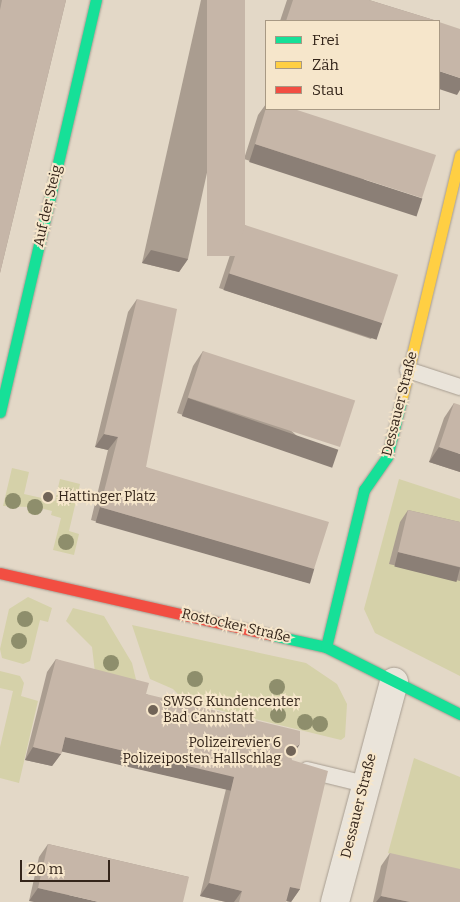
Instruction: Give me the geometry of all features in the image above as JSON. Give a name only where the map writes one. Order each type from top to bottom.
[{"type":"street","name":"Auf der Steig","points":[[0,412],[96,0]]},
{"type":"street","name":"Dessauer Straße","points":[[326,647],[364,490],[384,468],[408,370],[443,210],[460,155]]},
{"type":"street","name":"Rostocker Straße","points":[[0,574],[326,647],[460,714]]},
{"type":"street","name":"Dessauer Straße","points":[[335,902],[365,784],[394,682]]},
{"type":"lane","points":[[408,370],[460,387]]},
{"type":"lane","points":[[290,766],[365,784]]},
{"type":"shaded area","points":[[12,468],[29,472],[24,494],[55,501],[60,479],[80,484],[69,531],[79,534],[74,555],[53,550],[61,518],[51,515],[52,511],[40,508],[38,515],[28,513],[29,507],[3,506]]},
{"type":"shaded area","points":[[399,479],[460,499],[460,676],[375,633],[364,609]]},
{"type":"shaded area","points":[[28,597],[52,608],[48,622],[40,620],[30,661],[23,664],[2,658],[0,649],[9,609]]},
{"type":"shaded area","points":[[73,608],[104,616],[132,663],[139,692],[96,681],[92,647],[66,621]]},
{"type":"shaded area","points":[[132,625],[306,663],[337,684],[347,704],[345,737],[341,740],[186,702],[173,689],[150,679]]},
{"type":"shaded area","points":[[0,671],[20,676],[24,683],[21,696],[38,701],[19,783],[0,778],[0,747],[13,691],[0,688]]},
{"type":"shaded area","points":[[414,758],[460,777],[460,872],[388,853]]},
{"type":"building","points":[[2,0],[66,0],[0,273],[0,10]]},
{"type":"building","points":[[207,0],[245,0],[245,256],[207,256]]},
{"type":"building","points":[[293,0],[369,0],[434,20],[286,20]]},
{"type":"building","points":[[440,22],[460,29],[460,78],[440,71]]},
{"type":"building","points":[[265,110],[297,110],[436,155],[422,198],[255,144]]},
{"type":"building","points":[[245,225],[398,275],[382,323],[229,274]]},
{"type":"building","points":[[137,299],[177,309],[146,467],[329,522],[314,569],[100,507],[118,437],[104,434]]},
{"type":"building","points":[[203,351],[355,400],[340,447],[188,398]]},
{"type":"building","points":[[454,403],[460,405],[460,454],[439,447]]},
{"type":"building","points":[[408,510],[460,522],[460,567],[398,552]]},
{"type":"building","points":[[56,659],[149,683],[146,694],[300,731],[300,744],[289,751],[292,760],[328,771],[300,889],[290,887],[286,902],[239,902],[242,891],[209,883],[234,777],[65,737],[61,754],[33,747]]},
{"type":"building","points":[[48,844],[189,877],[183,902],[99,902],[38,888]]},
{"type":"building","points":[[390,853],[460,869],[460,902],[410,902],[381,896]]},
{"type":"traffic: fast","points":[[0,412],[96,0]]},
{"type":"traffic: fast","points":[[326,647],[364,490],[387,457],[402,397]]},
{"type":"traffic: fast","points":[[272,635],[326,647],[460,714]]},
{"type":"traffic: slow","points":[[402,397],[460,155]]},
{"type":"traffic: jam","points":[[0,573],[272,635]]},
{"type":"place","name":"Hattinger Platz","points":[[48,497]]},
{"type":"place","name":"SWSG Kundencenter Bad Cannstatt","points":[[153,710]]},
{"type":"place","name":"Polizeirevier 6 Polizeiposten Hallschlag","points":[[291,751]]}]
